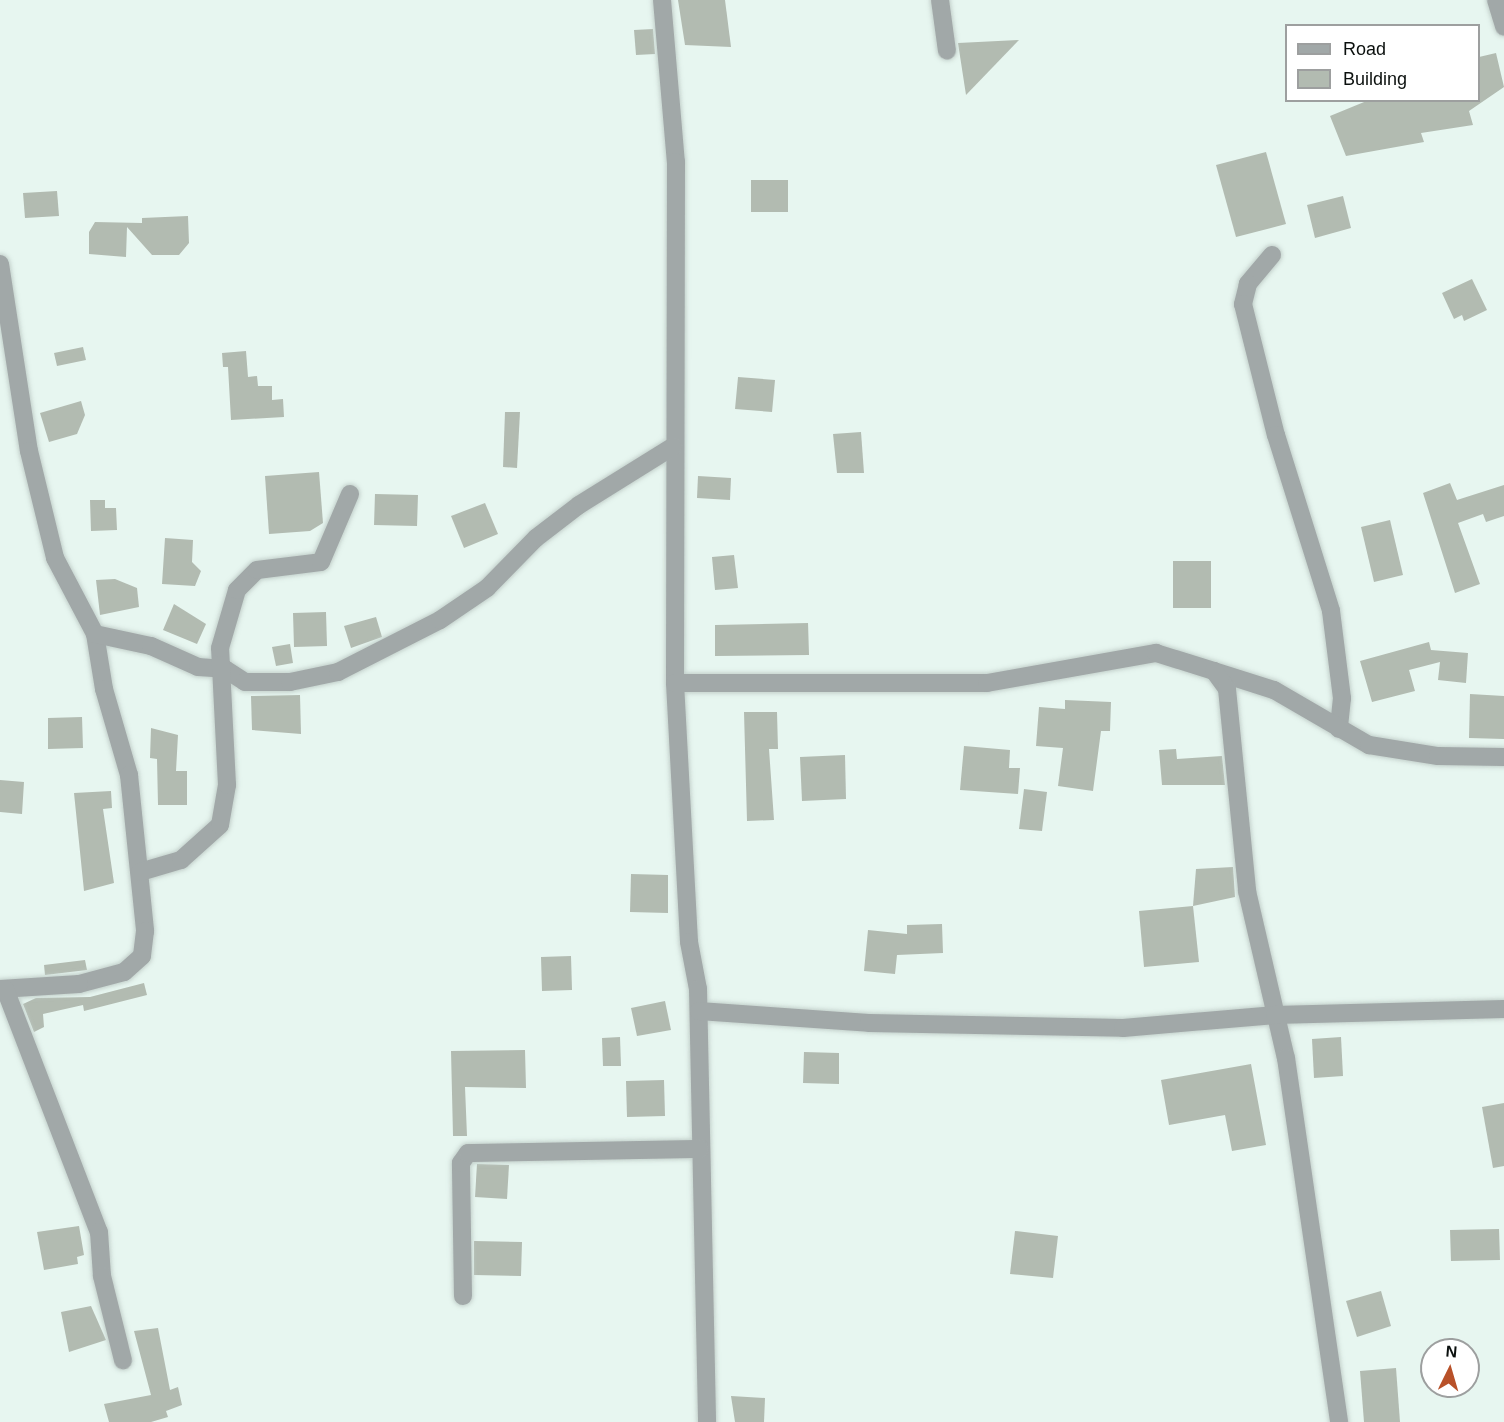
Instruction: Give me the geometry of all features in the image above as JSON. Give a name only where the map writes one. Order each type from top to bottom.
[{"type":"street","points":[[662,0],[676,162],[672,447],[675,682],[689,942],[699,1011],[707,1422]]},
{"type":"street","points":[[940,0],[947,51]]},
{"type":"street","points":[[1496,0],[1504,27]]},
{"type":"street","points":[[1272,255],[1248,284],[1242,304],[1331,611],[1342,698],[1339,729]]},
{"type":"street","points":[[0,264],[29,451],[55,558],[95,634],[104,689],[129,775],[145,931],[142,956],[134,965],[79,984],[2,989],[99,1232],[102,1276],[123,1360]]},
{"type":"street","points":[[95,634],[151,646],[198,668],[225,669],[245,682],[290,682],[338,672],[384,651],[487,588],[579,505],[672,447]]},
{"type":"street","points":[[140,872],[181,860],[220,825],[227,785],[225,669],[220,648],[237,590],[257,570],[321,562],[350,494]]},
{"type":"street","points":[[675,682],[987,683],[1156,653],[1274,690],[1339,729],[1393,751],[1504,757]]},
{"type":"street","points":[[1214,671],[1227,689],[1247,891],[1275,1015],[1339,1422]]},
{"type":"street","points":[[699,1011],[868,1023],[1123,1028],[1275,1015],[1504,1009]]},
{"type":"street","points":[[463,1296],[461,1163],[468,1153],[700,1149]]},
{"type":"building","points":[[678,0],[725,0],[731,47],[685,45]]},
{"type":"building","points":[[653,29],[655,54],[636,55],[634,30]]},
{"type":"building","points":[[1019,40],[966,95],[958,43]]},
{"type":"building","points":[[1496,53],[1504,87],[1469,111],[1473,125],[1421,133],[1424,142],[1346,156],[1330,116],[1364,102],[1480,102],[1480,57]]},
{"type":"building","points":[[1266,152],[1286,224],[1236,237],[1216,165]]},
{"type":"building","points":[[751,180],[788,180],[788,212],[751,212]]},
{"type":"building","points":[[57,191],[59,216],[25,218],[23,193]]},
{"type":"building","points":[[1343,196],[1351,228],[1315,238],[1307,205]]},
{"type":"building","points":[[188,216],[189,243],[179,255],[152,255],[127,227],[126,257],[89,254],[89,232],[95,222],[142,223],[142,218]]},
{"type":"building","points":[[1472,279],[1487,310],[1464,321],[1462,315],[1454,319],[1442,293]]},
{"type":"building","points":[[83,347],[86,360],[57,366],[54,353]]},
{"type":"building","points":[[246,351],[248,377],[257,376],[258,386],[272,386],[272,400],[283,399],[284,417],[231,420],[228,367],[223,367],[222,353]]},
{"type":"building","points":[[738,377],[775,380],[772,412],[735,409]]},
{"type":"building","points":[[81,401],[85,415],[77,434],[49,442],[40,413]]},
{"type":"building","points":[[505,412],[520,412],[517,468],[503,467]]},
{"type":"building","points":[[861,432],[864,473],[837,473],[833,434]]},
{"type":"building","points":[[319,472],[323,523],[310,531],[269,534],[265,476]]},
{"type":"building","points":[[698,476],[731,478],[730,500],[697,498]]},
{"type":"building","points":[[1450,483],[1457,500],[1504,485],[1504,516],[1486,522],[1483,514],[1458,523],[1480,584],[1455,593],[1423,493]]},
{"type":"building","points":[[375,494],[418,495],[417,526],[374,525]]},
{"type":"building","points":[[90,500],[105,500],[105,508],[116,508],[117,530],[91,531]]},
{"type":"building","points":[[485,503],[498,534],[464,548],[451,516]]},
{"type":"building","points":[[1390,520],[1403,575],[1374,582],[1361,527]]},
{"type":"building","points":[[165,538],[193,540],[192,562],[201,571],[195,586],[162,584]]},
{"type":"building","points":[[734,555],[738,588],[715,590],[712,557]]},
{"type":"building","points":[[1173,561],[1211,561],[1211,608],[1173,608]]},
{"type":"building","points":[[115,579],[137,588],[139,607],[100,615],[96,580]]},
{"type":"building","points":[[174,604],[206,624],[197,644],[163,630]]},
{"type":"building","points":[[326,612],[327,646],[294,647],[293,613]]},
{"type":"building","points":[[376,617],[382,637],[351,648],[344,626]]},
{"type":"building","points":[[808,623],[809,655],[715,656],[715,625]]},
{"type":"building","points":[[1429,642],[1431,650],[1468,653],[1466,683],[1438,680],[1440,662],[1409,670],[1415,691],[1372,702],[1360,661]]},
{"type":"building","points":[[290,644],[293,663],[276,666],[272,647]]},
{"type":"building","points":[[1470,694],[1504,696],[1504,739],[1469,738]]},
{"type":"building","points":[[300,695],[301,734],[252,730],[251,696]]},
{"type":"building","points":[[1065,700],[1111,702],[1110,731],[1101,731],[1093,791],[1058,786],[1063,748],[1036,746],[1039,707],[1065,709]]},
{"type":"building","points":[[744,712],[777,712],[778,749],[769,749],[774,820],[747,821]]},
{"type":"building","points":[[82,717],[83,748],[48,749],[48,718]]},
{"type":"building","points":[[151,728],[178,735],[176,771],[187,771],[187,805],[158,805],[157,759],[150,758]]},
{"type":"building","points":[[964,746],[1010,750],[1009,768],[1020,768],[1018,794],[960,790]]},
{"type":"building","points":[[1176,749],[1177,759],[1222,756],[1225,785],[1162,785],[1159,750]]},
{"type":"building","points":[[845,755],[846,799],[802,801],[800,757]]},
{"type":"building","points":[[0,780],[24,782],[22,814],[0,812]]},
{"type":"building","points":[[1024,789],[1047,792],[1042,831],[1019,829]]},
{"type":"building","points":[[111,791],[112,808],[103,809],[114,883],[84,891],[74,793]]},
{"type":"building","points":[[1233,867],[1235,897],[1193,906],[1196,869]]},
{"type":"building","points":[[631,874],[668,875],[668,913],[630,912]]},
{"type":"building","points":[[1193,906],[1199,962],[1144,967],[1139,911]]},
{"type":"building","points":[[942,924],[943,953],[897,955],[895,974],[864,971],[868,930],[907,934],[907,925]]},
{"type":"building","points":[[571,956],[572,990],[542,991],[541,957]]},
{"type":"building","points":[[85,960],[87,970],[45,975],[44,965]]},
{"type":"building","points":[[144,983],[147,995],[84,1011],[83,1005],[43,1014],[44,1027],[34,1032],[23,1004],[36,998],[90,997]]},
{"type":"building","points":[[665,1001],[671,1030],[637,1036],[631,1008]]},
{"type":"building","points":[[620,1037],[621,1066],[603,1066],[602,1038]]},
{"type":"building","points":[[1341,1037],[1343,1076],[1314,1078],[1312,1039]]},
{"type":"building","points":[[525,1050],[526,1088],[465,1087],[467,1136],[453,1136],[451,1051]]},
{"type":"building","points":[[804,1052],[839,1053],[839,1084],[803,1083]]},
{"type":"building","points":[[1251,1064],[1266,1145],[1232,1151],[1225,1115],[1169,1125],[1161,1080]]},
{"type":"building","points":[[664,1080],[665,1116],[627,1117],[626,1081]]},
{"type":"building","points":[[1504,1103],[1504,1166],[1493,1168],[1482,1107]]},
{"type":"building","points":[[477,1164],[509,1165],[507,1199],[475,1197]]},
{"type":"building","points":[[79,1226],[84,1255],[77,1257],[78,1264],[44,1270],[37,1232]]},
{"type":"building","points":[[1499,1229],[1500,1260],[1451,1261],[1450,1230]]},
{"type":"building","points":[[1015,1231],[1058,1236],[1053,1278],[1010,1274]]},
{"type":"building","points":[[474,1241],[522,1242],[521,1276],[474,1275]]},
{"type":"building","points":[[1381,1291],[1391,1326],[1357,1337],[1346,1301]]},
{"type":"building","points":[[91,1306],[106,1340],[69,1352],[61,1312]]},
{"type":"building","points":[[158,1328],[170,1390],[178,1387],[182,1405],[166,1411],[168,1417],[151,1422],[109,1422],[104,1404],[151,1395],[134,1331]]},
{"type":"building","points":[[1396,1368],[1400,1422],[1364,1422],[1360,1371]]},
{"type":"building","points":[[731,1396],[765,1398],[764,1422],[735,1422]]}]
